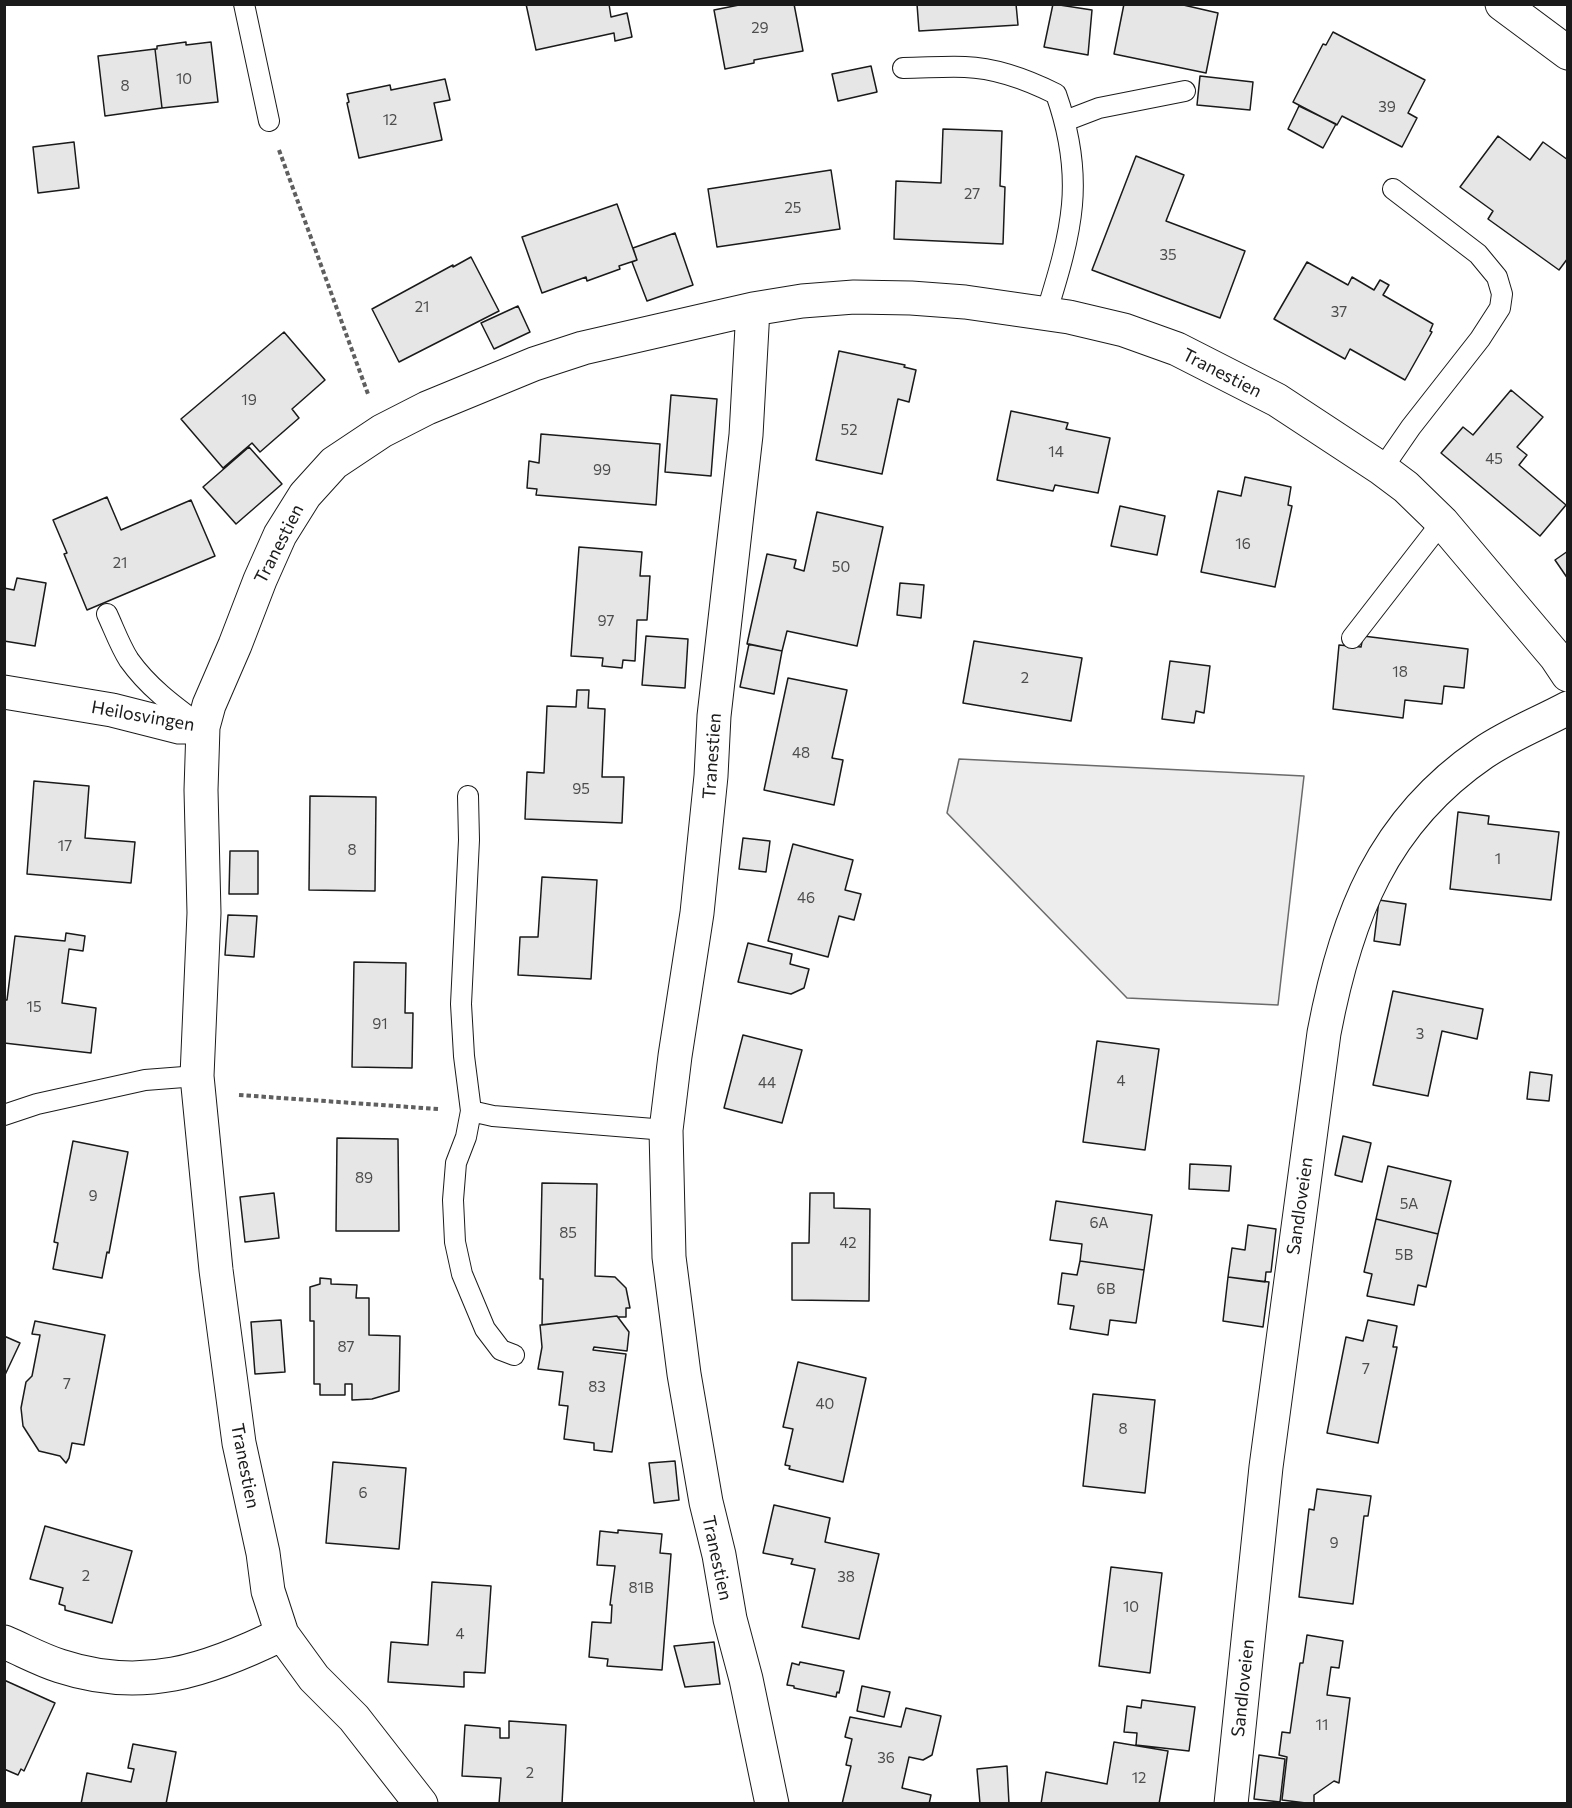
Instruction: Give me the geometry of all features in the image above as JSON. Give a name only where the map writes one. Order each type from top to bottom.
[{"type":"street","points":[[1502,4],[1568,54]]},
{"type":"street","name":"Tranestien","points":[[421,1803],[354,1718],[314,1678],[282,1634],[268,1591],[239,1443],[216,1270],[197,1076],[204,913],[201,790],[203,727],[209,705],[280,535],[304,495],[334,463],[382,431],[427,408],[534,364],[583,348],[753,309],[802,301],[854,297],[965,302],[1046,314],[1124,330],[1177,349],[1277,400],[1382,469],[1406,487],[1442,522],[1556,657],[1568,675]]},
{"type":"street","name":"Tranestien","points":[[753,309],[746,435],[714,716],[711,776],[697,913],[666,1130],[669,1257],[684,1374],[706,1502],[772,1803]]},
{"type":"street","name":"Heilosvingen","points":[[4,692],[112,710],[179,727],[203,727]]},
{"type":"street","name":"Sandloveien","points":[[1231,1803],[1266,1467],[1323,1033],[1334,982],[1352,925],[1372,877],[1418,808],[1449,779],[1484,752],[1568,708]]},
{"type":"street","points":[[4,1642],[60,1666],[116,1678],[154,1678],[197,1670],[244,1653],[282,1634]]},
{"type":"lane","points":[[244,4],[269,122]]},
{"type":"lane","points":[[903,68],[966,67],[1001,73],[1038,85],[1056,94],[1065,121],[1072,157],[1073,188],[1071,224],[1062,265],[1046,314]]},
{"type":"lane","points":[[1065,121],[1100,108],[1185,91]]},
{"type":"lane","points":[[1382,469],[1411,427],[1480,339],[1500,308],[1502,294],[1497,277],[1478,254],[1393,189]]},
{"type":"lane","points":[[1352,638],[1442,522]]},
{"type":"lane","name":"Heilosvingen","points":[[107,614],[128,659],[147,682],[161,696],[203,727]]},
{"type":"lane","points":[[468,796],[469,840],[461,1004],[464,1056],[471,1110],[466,1137],[456,1163],[453,1200],[454,1242],[462,1274],[485,1329],[501,1350],[514,1355]]},
{"type":"lane","points":[[4,1115],[37,1104],[145,1080],[197,1076]]},
{"type":"lane","points":[[471,1110],[493,1116],[666,1130]]},
{"type":"path","points":[[269,122],[382,431]]},
{"type":"path","points":[[240,1095],[412,1107]]},
{"type":"shaded area","points":[[959,759],[1304,776],[1278,1005],[1127,998],[947,813]]},
{"type":"building","points":[[526,4],[609,4],[611,17],[627,13],[632,37],[615,41],[614,33],[536,50]]},
{"type":"building","points":[[744,4],[794,4],[803,51],[754,60],[754,63],[725,69],[714,10]]},
{"type":"building","points":[[917,4],[1016,4],[1018,25],[919,31]]},
{"type":"building","points":[[1053,4],[1092,10],[1088,55],[1044,47]]},
{"type":"building","points":[[1124,4],[1179,4],[1218,13],[1206,73],[1114,54]]},
{"type":"building","points":[[1333,32],[1425,80],[1408,113],[1417,118],[1402,147],[1342,116],[1337,125],[1293,102],[1323,44],[1326,45]]},
{"type":"building","points":[[186,42],[186,45],[211,42],[218,102],[162,108],[155,49],[157,46]]},
{"type":"building","points":[[155,49],[162,108],[105,116],[98,56]]},
{"type":"building","points":[[871,66],[877,92],[838,101],[832,74]]},
{"type":"building","points":[[1200,76],[1253,82],[1250,110],[1197,105]]},
{"type":"building","points":[[445,79],[450,100],[434,103],[442,140],[359,158],[347,94],[390,85],[391,90]]},
{"type":"building","points":[[1299,106],[1336,124],[1323,148],[1288,129]]},
{"type":"building","points":[[943,129],[1002,131],[1000,186],[1005,187],[1003,244],[894,239],[896,181],[941,183]]},
{"type":"building","points":[[1498,136],[1530,160],[1543,142],[1568,160],[1568,258],[1559,270],[1488,219],[1493,211],[1460,187]]},
{"type":"building","points":[[74,142],[79,188],[38,193],[33,147]]},
{"type":"building","points":[[1136,156],[1184,175],[1166,221],[1245,251],[1220,318],[1092,270]]},
{"type":"building","points":[[831,170],[840,229],[717,247],[708,189]]},
{"type":"building","points":[[617,204],[637,260],[587,281],[586,277],[542,293],[522,237]]},
{"type":"building","points":[[675,233],[693,285],[647,301],[632,262],[637,260],[633,248]]},
{"type":"building","points":[[471,257],[499,311],[399,362],[372,309]]},
{"type":"building","points":[[1307,262],[1348,285],[1352,277],[1374,290],[1380,280],[1389,285],[1383,295],[1433,324],[1430,331],[1432,332],[1405,380],[1350,349],[1345,359],[1274,319]]},
{"type":"building","points":[[518,306],[530,332],[494,349],[481,323]]},
{"type":"building","points":[[284,332],[325,380],[292,409],[299,418],[260,452],[252,443],[223,468],[181,419]]},
{"type":"building","points":[[839,351],[905,365],[904,367],[916,370],[909,402],[898,399],[882,474],[816,460]]},
{"type":"building","points":[[1511,390],[1543,417],[1517,447],[1527,455],[1519,465],[1566,505],[1540,536],[1441,453],[1463,427],[1473,435]]},
{"type":"building","points":[[671,395],[717,399],[711,476],[665,472]]},
{"type":"building","points":[[1011,411],[1068,423],[1066,429],[1110,438],[1098,493],[1055,485],[1053,491],[997,480]]},
{"type":"building","points":[[541,434],[660,444],[656,505],[536,495],[537,489],[527,488],[529,461],[539,463]]},
{"type":"building","points":[[249,447],[282,484],[236,524],[203,487]]},
{"type":"building","points":[[1245,477],[1291,487],[1288,505],[1292,506],[1275,587],[1201,572],[1218,491],[1241,496]]},
{"type":"building","points":[[107,497],[121,530],[191,500],[215,556],[87,610],[53,520]]},
{"type":"building","points":[[1120,506],[1165,516],[1157,555],[1111,546]]},
{"type":"building","points":[[817,512],[883,527],[857,646],[787,631],[782,651],[747,644],[767,554],[796,560],[794,568],[804,571]]},
{"type":"building","points":[[579,547],[642,552],[640,576],[650,576],[647,620],[637,620],[635,661],[623,660],[622,668],[602,666],[603,658],[571,656]]},
{"type":"building","points":[[1568,551],[1568,579],[1555,560]]},
{"type":"building","points":[[17,578],[46,583],[35,646],[4,641],[4,588],[14,590]]},
{"type":"building","points":[[900,583],[924,585],[921,618],[897,615]]},
{"type":"building","points":[[646,636],[688,639],[685,688],[642,685]]},
{"type":"building","points":[[1363,636],[1468,649],[1464,688],[1444,686],[1442,704],[1405,700],[1403,718],[1333,709],[1339,645],[1361,647]]},
{"type":"building","points":[[974,641],[1082,658],[1071,721],[963,703]]},
{"type":"building","points":[[749,644],[782,651],[774,694],[740,687]]},
{"type":"building","points":[[1170,661],[1210,666],[1204,713],[1196,711],[1194,723],[1162,719]]},
{"type":"building","points":[[788,678],[847,690],[832,758],[843,760],[834,805],[764,790]]},
{"type":"building","points":[[577,690],[589,690],[588,708],[605,709],[602,777],[624,777],[622,823],[525,819],[527,772],[544,773],[547,706],[576,707]]},
{"type":"building","points":[[34,781],[89,786],[85,838],[135,842],[131,883],[27,874]]},
{"type":"building","points":[[310,796],[376,797],[375,891],[309,890]]},
{"type":"building","points":[[1458,812],[1489,816],[1488,824],[1559,832],[1551,900],[1450,889]]},
{"type":"building","points":[[743,838],[770,841],[766,872],[739,869]]},
{"type":"building","points":[[793,844],[853,860],[845,890],[861,894],[854,920],[839,916],[828,957],[768,941]]},
{"type":"building","points":[[230,851],[258,851],[258,894],[229,894]]},
{"type":"building","points":[[542,877],[597,880],[591,979],[518,975],[520,937],[538,937]]},
{"type":"building","points":[[1379,900],[1406,904],[1400,945],[1374,941]]},
{"type":"building","points":[[228,915],[257,916],[254,957],[225,955]]},
{"type":"building","points":[[66,933],[85,936],[83,951],[69,949],[62,1003],[96,1008],[91,1053],[4,1043],[4,1000],[7,1000],[15,936],[65,941]]},
{"type":"building","points":[[748,943],[792,954],[790,964],[809,969],[804,988],[791,994],[738,982]]},
{"type":"building","points":[[354,962],[406,963],[405,1013],[413,1013],[412,1068],[352,1067]]},
{"type":"building","points":[[1393,991],[1483,1009],[1477,1039],[1442,1031],[1428,1096],[1373,1085]]},
{"type":"building","points":[[743,1035],[802,1050],[782,1123],[724,1108]]},
{"type":"building","points":[[1097,1041],[1159,1049],[1145,1150],[1083,1142]]},
{"type":"building","points":[[1530,1072],[1552,1075],[1549,1101],[1527,1099]]},
{"type":"building","points":[[1343,1136],[1371,1143],[1362,1182],[1335,1175]]},
{"type":"building","points":[[337,1138],[398,1139],[399,1231],[336,1231]]},
{"type":"building","points":[[73,1141],[128,1152],[109,1253],[107,1252],[102,1278],[53,1269],[58,1243],[54,1242]]},
{"type":"building","points":[[1190,1164],[1231,1166],[1229,1191],[1189,1189]]},
{"type":"building","points":[[1388,1166],[1451,1181],[1438,1234],[1376,1219]]},
{"type":"building","points":[[542,1183],[597,1184],[595,1276],[615,1277],[626,1288],[630,1308],[626,1308],[626,1317],[617,1316],[542,1325],[543,1279],[540,1279]]},
{"type":"building","points":[[274,1193],[279,1238],[245,1242],[240,1197]]},
{"type":"building","points":[[810,1193],[834,1193],[834,1208],[870,1209],[869,1301],[792,1300],[792,1243],[809,1243]]},
{"type":"building","points":[[1056,1201],[1152,1215],[1144,1270],[1080,1261],[1082,1244],[1050,1240]]},
{"type":"building","points":[[1376,1219],[1438,1234],[1426,1287],[1418,1285],[1414,1305],[1367,1296],[1372,1274],[1364,1272]]},
{"type":"building","points":[[1248,1225],[1276,1229],[1271,1272],[1266,1272],[1265,1282],[1228,1277],[1232,1248],[1245,1250]]},
{"type":"building","points":[[1080,1261],[1144,1270],[1136,1323],[1110,1320],[1108,1335],[1070,1329],[1074,1306],[1058,1304],[1062,1273],[1077,1275]]},
{"type":"building","points":[[1228,1277],[1269,1282],[1263,1327],[1223,1321]]},
{"type":"building","points":[[320,1278],[331,1279],[331,1284],[357,1285],[356,1298],[369,1298],[369,1335],[400,1336],[399,1391],[372,1399],[352,1400],[352,1384],[345,1384],[345,1395],[320,1395],[320,1384],[314,1384],[314,1321],[310,1321],[310,1287],[320,1284]]},
{"type":"building","points":[[617,1316],[629,1332],[627,1351],[594,1347],[593,1350],[626,1354],[612,1452],[594,1450],[594,1443],[564,1439],[568,1406],[559,1405],[563,1372],[538,1369],[542,1347],[540,1325]]},
{"type":"building","points":[[281,1320],[285,1372],[255,1374],[251,1322]]},
{"type":"building","points":[[1368,1320],[1397,1326],[1393,1347],[1397,1347],[1378,1443],[1327,1433],[1346,1337],[1363,1341]]},
{"type":"building","points":[[35,1321],[105,1335],[84,1445],[72,1443],[66,1463],[60,1456],[39,1451],[23,1426],[21,1408],[26,1382],[32,1376],[40,1335],[32,1334]]},
{"type":"building","points":[[4,1336],[20,1343],[4,1377]]},
{"type":"building","points":[[798,1362],[866,1378],[843,1482],[789,1469],[790,1466],[785,1465],[793,1429],[783,1427]]},
{"type":"building","points":[[1093,1394],[1155,1400],[1145,1493],[1083,1486]]},
{"type":"building","points":[[675,1461],[679,1500],[654,1503],[649,1463]]},
{"type":"building","points":[[333,1462],[406,1468],[399,1549],[326,1543]]},
{"type":"building","points":[[1317,1489],[1371,1496],[1368,1516],[1364,1516],[1353,1604],[1299,1597],[1309,1509],[1314,1510]]},
{"type":"building","points":[[774,1505],[830,1518],[825,1542],[879,1554],[859,1639],[802,1627],[815,1569],[791,1564],[793,1559],[763,1553]]},
{"type":"building","points":[[45,1526],[132,1551],[112,1623],[65,1610],[65,1606],[59,1604],[63,1588],[30,1579]]},
{"type":"building","points":[[618,1530],[662,1534],[660,1553],[671,1554],[662,1670],[607,1666],[608,1659],[589,1657],[592,1622],[611,1623],[612,1605],[610,1605],[615,1566],[597,1565],[600,1531],[618,1533]]},
{"type":"building","points":[[1111,1567],[1162,1573],[1150,1673],[1099,1666]]},
{"type":"building","points":[[432,1582],[491,1586],[485,1673],[464,1672],[464,1687],[388,1682],[391,1642],[428,1645]]},
{"type":"building","points":[[1307,1635],[1343,1641],[1339,1668],[1331,1667],[1327,1695],[1350,1698],[1339,1783],[1334,1781],[1314,1795],[1314,1804],[1282,1800],[1287,1757],[1279,1755],[1282,1732],[1290,1733],[1300,1663],[1303,1663]]},
{"type":"building","points":[[714,1642],[720,1684],[685,1687],[674,1646]]},
{"type":"building","points":[[800,1662],[844,1671],[836,1697],[787,1685],[792,1663],[799,1665]]},
{"type":"building","points":[[4,1680],[55,1703],[24,1771],[21,1769],[18,1775],[4,1769]]},
{"type":"building","points":[[862,1686],[890,1692],[884,1717],[857,1711]]},
{"type":"building","points":[[1142,1700],[1195,1707],[1189,1751],[1136,1745],[1137,1733],[1124,1732],[1127,1706],[1141,1708]]},
{"type":"building","points":[[906,1708],[941,1716],[932,1755],[923,1760],[909,1757],[902,1788],[931,1795],[929,1804],[842,1804],[851,1766],[846,1765],[852,1739],[845,1737],[850,1717],[901,1727]]},
{"type":"building","points":[[509,1721],[566,1725],[562,1804],[499,1804],[501,1778],[462,1776],[465,1725],[500,1728],[500,1738],[509,1738]]},
{"type":"building","points":[[1114,1742],[1168,1751],[1159,1804],[1041,1804],[1046,1772],[1107,1784]]},
{"type":"building","points":[[133,1744],[176,1752],[166,1804],[81,1804],[87,1773],[131,1782],[134,1769],[128,1768]]},
{"type":"building","points":[[1259,1755],[1285,1759],[1280,1802],[1254,1799]]},
{"type":"building","points":[[1007,1766],[1009,1804],[980,1804],[977,1769]]}]
